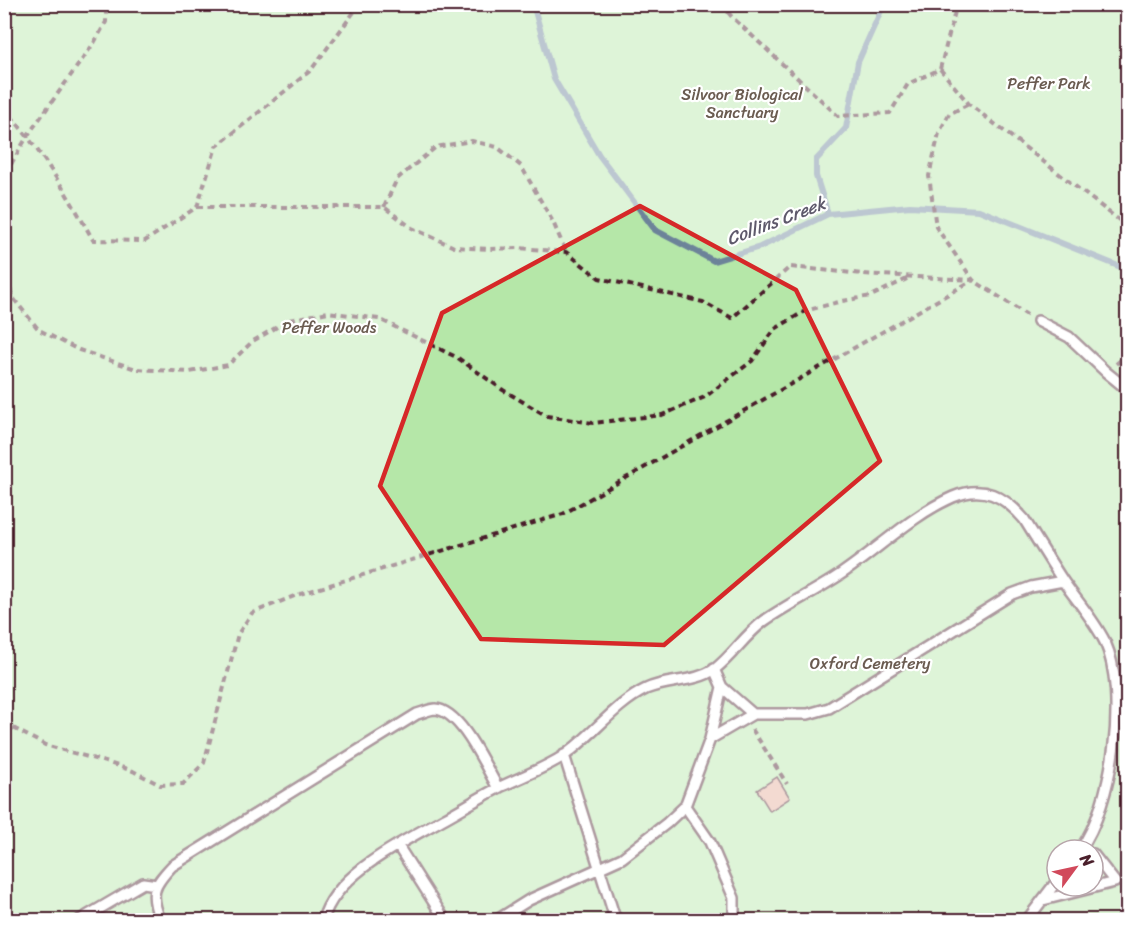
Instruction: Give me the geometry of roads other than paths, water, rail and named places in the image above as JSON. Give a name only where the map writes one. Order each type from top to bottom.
[{"type":"lane","points":[[1038,321],[1069,336],[1128,390]]},
{"type":"lane","points":[[323,921],[326,910],[336,894],[352,877],[398,846],[498,788],[564,755],[621,706],[647,688],[702,676],[714,669],[729,657],[744,638],[765,621],[842,573],[932,508],[968,492],[997,495],[1012,505],[1024,519],[1105,642],[1116,707],[1107,787],[1089,838]]},
{"type":"lane","points":[[710,739],[749,716],[808,714],[829,708],[1012,594],[1031,586],[1063,581]]},
{"type":"lane","points":[[714,669],[722,687],[749,716]]},
{"type":"lane","points":[[497,921],[529,900],[622,858],[685,806],[710,739],[722,687]]},
{"type":"lane","points":[[160,921],[153,902],[157,885],[172,866],[417,714],[434,709],[445,712],[455,719],[468,736],[498,788]]},
{"type":"lane","points":[[564,755],[614,915],[618,921]]},
{"type":"lane","points":[[685,806],[710,842],[730,888],[734,898],[734,921]]},
{"type":"lane","points":[[398,846],[445,921]]},
{"type":"lane","points":[[1105,869],[1115,882],[1105,884]]},
{"type":"lane","points":[[80,921],[143,883],[157,885]]},
{"type":"lane","points":[[1028,921],[1045,897]]},
{"type":"lane","points":[[1043,900],[1051,898]]},
{"type":"waterway","name":"Collins Creek","points":[[533,4],[554,79],[599,155],[655,230],[714,261],[760,247],[828,214],[910,206],[979,210],[1128,270]]},
{"type":"waterway","points":[[828,214],[816,176],[816,160],[846,128],[858,62],[884,4]]},
{"type":"park label","name":"Peffer Park","points":[[1049,83]]},
{"type":"park label","name":"Silvoor Biological Sanctuary","points":[[742,103]]},
{"type":"park label","name":"Peffer Woods","points":[[329,327]]},
{"type":"park label","name":"Oxford Cemetery","points":[[870,663]]}]
